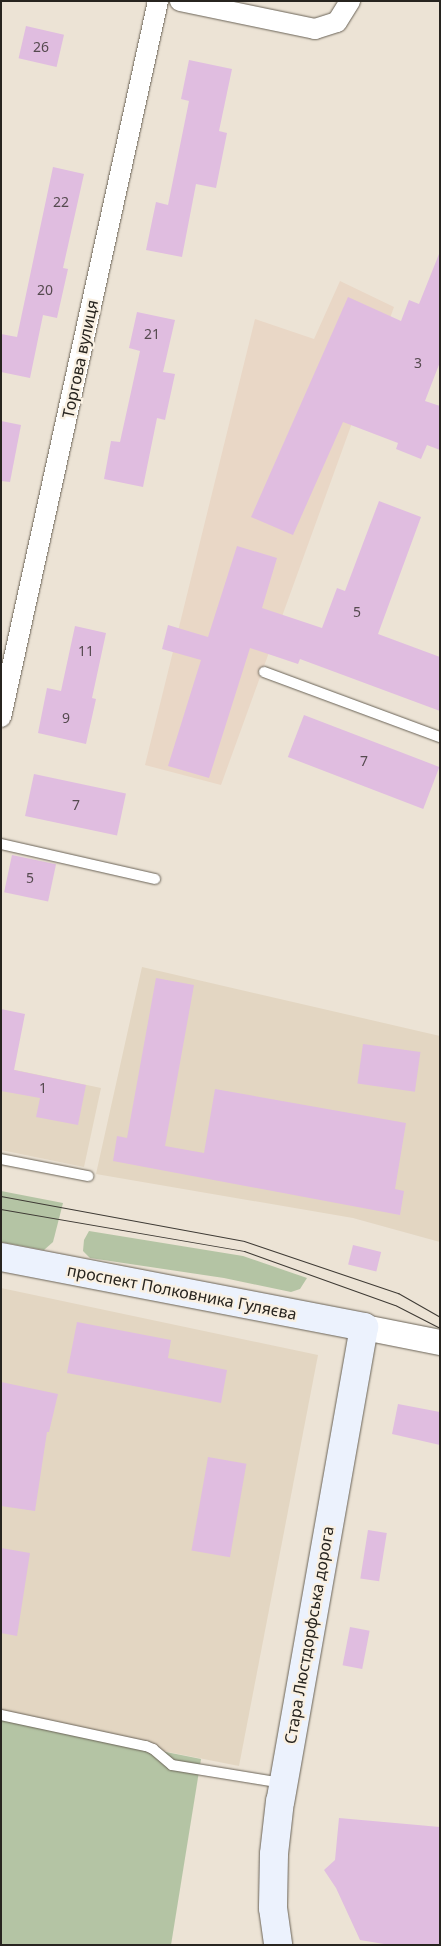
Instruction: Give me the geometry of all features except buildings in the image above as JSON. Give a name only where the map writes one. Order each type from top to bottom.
[{"type":"main road","name":"проспект Полковника Гуляєва","points":[[1,1257],[364,1327]]},
{"type":"main road","name":"Стара Люстдорфська дорога","points":[[278,1945],[272,1908],[274,1854],[283,1783],[364,1327]]},
{"type":"street","name":"Торгова вулиця","points":[[1,717],[158,1]]},
{"type":"street","points":[[180,1],[315,29],[338,22],[350,1]]},
{"type":"street","points":[[364,1327],[440,1342]]},
{"type":"lane","points":[[264,672],[440,737]]},
{"type":"lane","points":[[1,844],[155,879]]},
{"type":"lane","points":[[1,1159],[88,1176]]},
{"type":"lane","points":[[1,1715],[146,1746],[153,1749],[172,1765],[283,1783]]},
{"type":"shaded area","points":[[340,281],[394,307],[221,785],[145,765],[255,319],[314,339]]},
{"type":"shaded area","points":[[142,967],[440,1036],[440,1242],[353,1218],[96,1174]]},
{"type":"shaded area","points":[[1,1067],[101,1088],[84,1167],[1,1150]]},
{"type":"shaded area","points":[[1,1288],[318,1355],[239,1766],[1,1719]]},
{"type":"green space","points":[[1,1191],[63,1203],[53,1242],[44,1250],[1,1242]]},
{"type":"green space","points":[[89,1231],[243,1256],[307,1278],[300,1289],[291,1292],[224,1278],[90,1258],[83,1251],[84,1240]]},
{"type":"green space","points":[[1,1719],[201,1759],[171,1945],[1,1945]]},
{"type":"tram line","points":[[1,1196],[244,1241],[398,1293],[440,1317]]},
{"type":"tram line","points":[[1,1209],[244,1251],[395,1305],[440,1328]]}]
